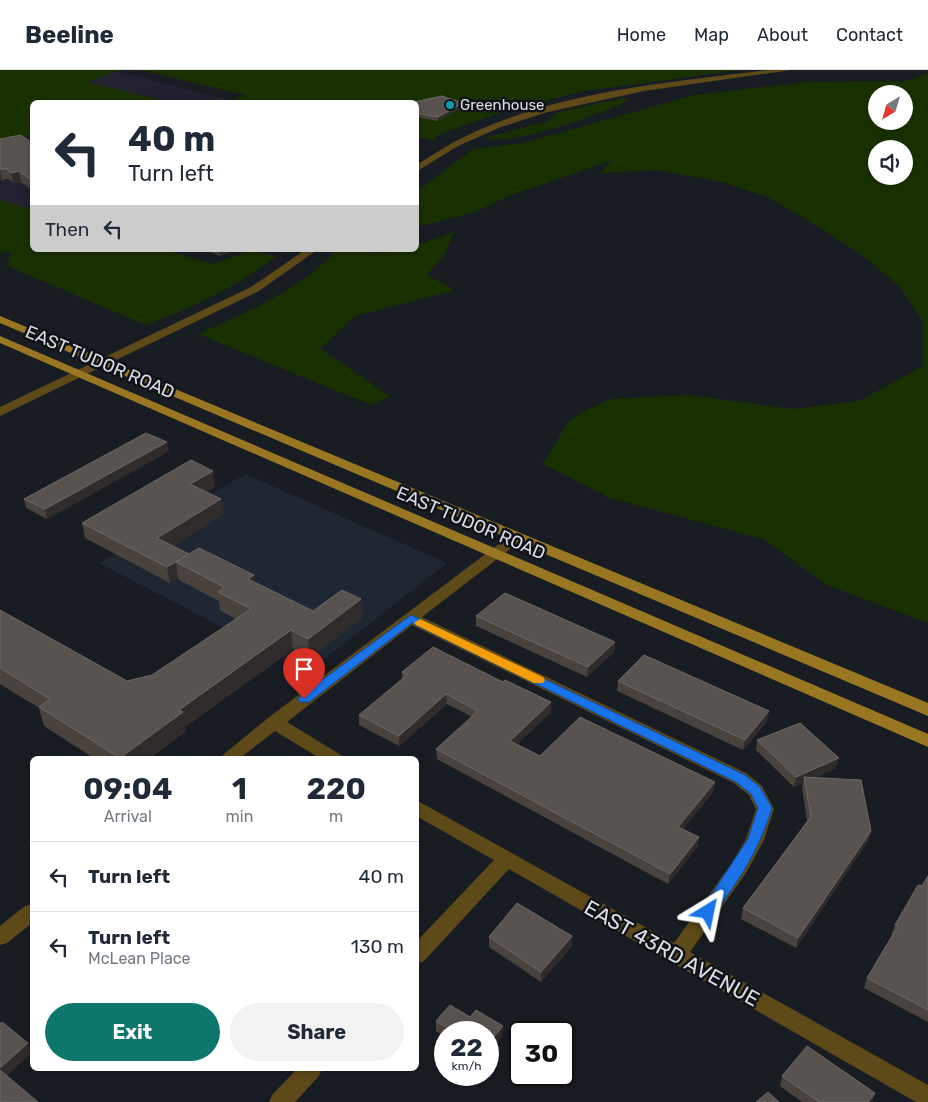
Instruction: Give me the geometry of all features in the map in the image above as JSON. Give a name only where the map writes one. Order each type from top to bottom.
[{"type":"main road","name":"EAST TUDOR ROAD","points":[[0,319],[928,710]]},
{"type":"main road","name":"EAST TUDOR ROAD","points":[[0,339],[928,741]]},
{"type":"street","points":[[419,166],[478,135],[552,109],[637,90],[787,70]]},
{"type":"street","points":[[0,412],[255,289],[309,252]]},
{"type":"street","points":[[231,756],[517,537]]},
{"type":"street","points":[[411,618],[740,778],[756,791],[765,808],[755,840],[739,868],[677,955]]},
{"type":"street","points":[[274,722],[330,756]]},
{"type":"street","name":"EAST 43RD AVENUE","points":[[419,809],[506,860],[928,1097]]},
{"type":"street","points":[[419,953],[506,860]]},
{"type":"street","points":[[0,937],[30,914]]},
{"type":"street","points":[[280,1102],[309,1071]]},
{"type":"shaded area","points":[[0,70],[114,70],[229,100],[30,100],[30,247],[0,249]]},
{"type":"shaded area","points":[[245,474],[447,563],[308,672],[99,563]]},
{"type":"green space","points":[[0,70],[121,70],[87,82],[161,100],[30,100],[30,135],[0,140]]},
{"type":"green space","points":[[140,70],[741,70],[584,91],[507,110],[438,135],[435,140],[419,137],[419,100],[234,100],[245,95]]},
{"type":"green space","points":[[928,73],[928,623],[827,585],[763,539],[610,498],[543,464],[568,422],[582,412],[611,399],[688,395],[793,409],[859,401],[923,366],[923,321],[900,287],[861,254],[770,198],[722,182],[657,170],[599,173],[612,160],[504,198],[475,212],[419,226],[419,190],[473,149],[524,143],[694,95],[809,82],[908,81]]},
{"type":"green space","points":[[623,98],[629,101],[557,127],[516,137],[485,138],[549,121],[559,112]]},
{"type":"green space","points":[[0,200],[30,208],[30,252],[173,252],[212,264],[246,252],[277,256],[230,287],[181,311],[146,325],[7,266],[11,252],[0,253]]},
{"type":"green space","points":[[454,232],[443,257],[426,275],[455,290],[355,316],[320,349],[390,396],[371,405],[198,334],[254,309],[289,289],[322,264],[334,252],[419,252],[419,244]]},
{"type":"building","points":[[442,96],[463,103],[438,117],[419,114],[419,101]]},
{"type":"building","points":[[21,135],[30,142],[30,179],[19,171],[11,173],[7,169],[0,169],[0,139]]},
{"type":"building","points":[[146,433],[167,442],[45,509],[24,499]]},
{"type":"building","points":[[191,460],[213,471],[190,484],[221,499],[157,538],[189,554],[167,567],[82,523]]},
{"type":"building","points":[[199,548],[254,575],[248,579],[313,611],[342,590],[361,599],[308,639],[291,630],[179,710],[183,712],[123,756],[117,756],[39,707],[50,699],[0,668],[0,610],[127,681],[152,675],[251,609],[218,592],[224,587],[176,562]]},
{"type":"building","points":[[505,593],[615,642],[588,667],[476,616]]},
{"type":"building","points":[[433,647],[503,682],[505,680],[551,702],[510,741],[540,756],[580,717],[715,782],[678,827],[699,837],[670,874],[436,749],[478,711],[446,694],[399,736],[359,715],[407,675],[402,672]]},
{"type":"building","points":[[644,655],[769,711],[745,740],[618,681]]},
{"type":"building","points":[[800,723],[839,758],[796,777],[757,740]]},
{"type":"building","points":[[804,777],[861,780],[871,831],[798,938],[743,908],[811,817]]},
{"type":"building","points":[[928,876],[928,1010],[867,978],[898,926],[895,925],[918,885],[922,886]]},
{"type":"building","points":[[517,903],[572,936],[541,972],[489,937]]},
{"type":"building","points":[[450,1005],[470,1017],[476,1010],[495,1021],[436,1021]]},
{"type":"building","points":[[2,1022],[28,1043],[0,1068],[0,1024]]},
{"type":"building","points":[[807,1046],[875,1093],[868,1102],[819,1102],[782,1076]]},
{"type":"building","points":[[0,1070],[38,1102],[0,1102]]},
{"type":"building","points":[[768,1092],[779,1102],[756,1102]]},
{"type":"slow traffic","points":[[420,623],[539,680]]},
{"type":"place","name":"Greenhouse","points":[[450,105]]},
{"type":"route","points":[[304,699],[411,618],[740,778],[756,791],[765,808],[755,840],[739,868],[708,912]]}]
